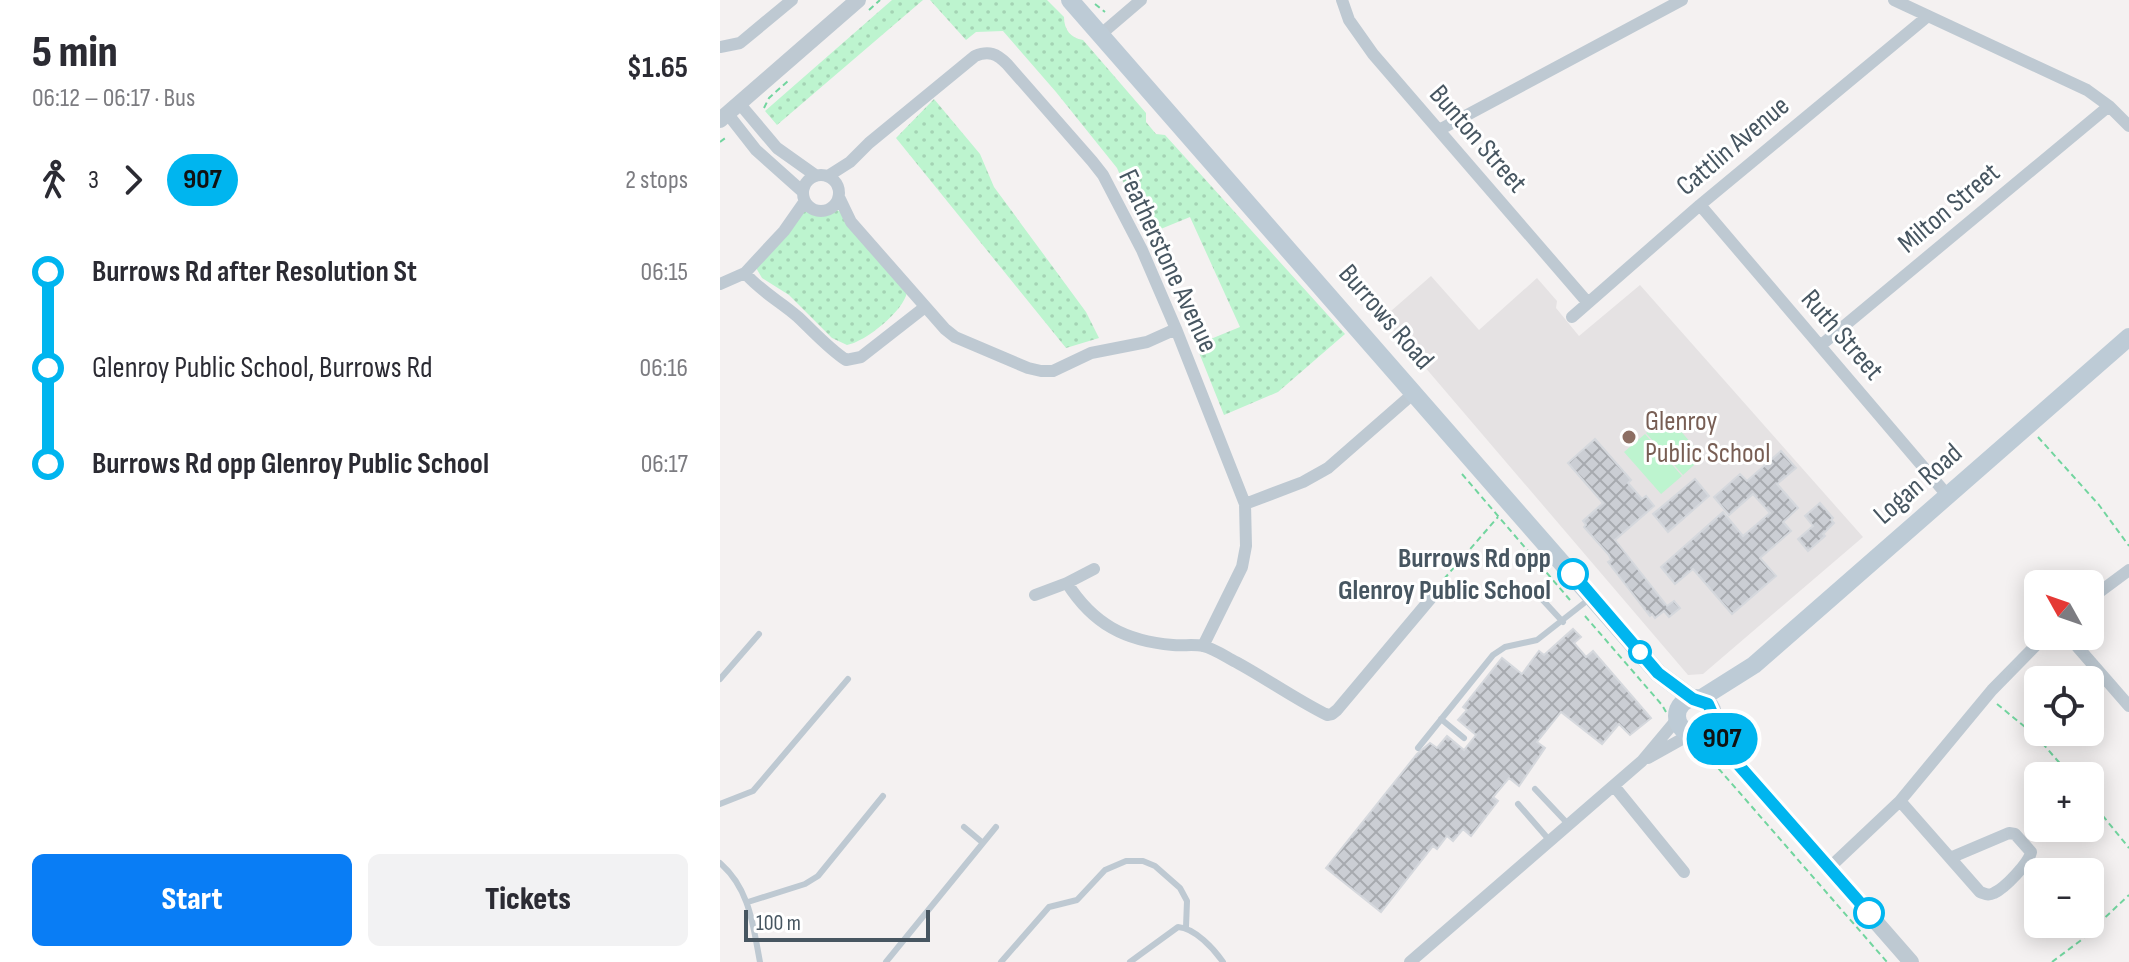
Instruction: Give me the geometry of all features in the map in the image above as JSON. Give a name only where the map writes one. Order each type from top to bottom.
[{"type":"main road","name":"Burrows Road","points":[[1070,0],[1415,392],[1586,603],[1696,710]]},
{"type":"main road","name":"Logan Road","points":[[1696,710],[1744,673],[2129,337]]},
{"type":"main road","points":[[1696,710],[1707,730],[1697,740]]},
{"type":"street","points":[[720,47],[740,43],[792,0]]},
{"type":"street","points":[[729,112],[858,0]]},
{"type":"street","points":[[1100,35],[1141,0]]},
{"type":"street","name":"Bunton Street","points":[[1342,0],[1349,20],[1373,54],[1588,303]]},
{"type":"street","points":[[1439,130],[1682,0]]},
{"type":"street","points":[[1894,0],[2087,90],[2129,126]]},
{"type":"street","name":"Cattlin Avenue","points":[[1572,317],[1700,205],[1928,16]]},
{"type":"street","name":"Featherstone Avenue","points":[[822,176],[850,162],[869,143],[975,56],[984,52],[998,55],[1103,175],[1142,250],[1245,504],[1246,546],[1242,567],[1203,646]]},
{"type":"street","name":"Milton Street","points":[[1820,346],[2109,106]]},
{"type":"street","points":[[729,112],[777,148],[822,176],[839,192],[851,222],[955,337],[1041,371],[1053,371],[1091,353],[1147,342],[1176,329]]},
{"type":"street","points":[[729,112],[756,150],[812,203],[851,222]]},
{"type":"street","name":"Featherstone Avenue","points":[[812,203],[832,207],[850,162]]},
{"type":"street","points":[[812,203],[806,181],[822,176]]},
{"type":"street","points":[[720,284],[745,273],[812,203]]},
{"type":"street","name":"Ruth Street","points":[[1700,205],[1948,496]]},
{"type":"street","points":[[745,273],[764,293],[796,315],[832,351],[846,360],[861,357],[925,307]]},
{"type":"street","points":[[1245,504],[1303,482],[1328,468],[1415,392]]},
{"type":"street","points":[[1035,595],[1094,569]]},
{"type":"street","points":[[2104,589],[2129,570]]},
{"type":"street","points":[[1067,583],[1087,612],[1125,635],[1173,645],[1203,646],[1322,712],[1332,714],[1444,592],[1434,578]]},
{"type":"street","points":[[1829,868],[1900,801],[2029,650]]},
{"type":"street","points":[[2080,650],[2129,706]]},
{"type":"street","name":"Logan Road","points":[[1410,962],[1642,761],[1665,733],[1696,710]]},
{"type":"street","name":"Burrows Road","points":[[1696,710],[1729,754],[1911,962]]},
{"type":"street","name":"Logan Road","points":[[1642,761],[1697,740]]},
{"type":"street","name":"Burrows Road","points":[[1697,740],[1729,754]]},
{"type":"street","points":[[1614,786],[1684,872]]},
{"type":"street","points":[[1900,801],[1950,858],[1980,892],[1989,895],[2028,862],[2031,852],[2015,834],[2009,833],[1950,858]]},
{"type":"street","points":[[1665,870],[1675,860]]},
{"type":"lane","points":[[1539,596],[1563,622]]},
{"type":"lane","points":[[1418,748],[1499,650],[1537,640],[1586,603]]},
{"type":"lane","points":[[720,679],[759,634]]},
{"type":"lane","points":[[720,804],[753,791],[848,679]]},
{"type":"lane","points":[[1441,719],[1464,738]]},
{"type":"lane","points":[[1535,789],[1569,825]]},
{"type":"lane","points":[[748,902],[805,884],[818,876],[883,796]]},
{"type":"lane","points":[[1518,804],[1551,842]]},
{"type":"lane","points":[[964,827],[983,843]]},
{"type":"lane","points":[[886,962],[996,827]]},
{"type":"lane","points":[[1001,962],[1049,907],[1077,900],[1105,870],[1126,861],[1143,861],[1155,866],[1180,888],[1187,901],[1186,927]]},
{"type":"lane","points":[[720,863],[730,872],[748,902],[760,962]]},
{"type":"lane","points":[[1130,962],[1171,930],[1186,927]]},
{"type":"lane","points":[[1186,927],[1223,962]]},
{"type":"path","points":[[1092,0],[1105,12]]},
{"type":"path","points":[[720,142],[733,134]]},
{"type":"path","points":[[2038,437],[2099,505],[2129,546]]},
{"type":"path","points":[[1461,473],[1498,517],[1586,603],[1662,705],[1666,713],[1661,727],[1665,733]]},
{"type":"path","points":[[1444,592],[1443,581],[1498,517]]},
{"type":"path","points":[[1987,697],[2036,736],[2059,762]]},
{"type":"path","points":[[1697,740],[1887,962]]},
{"type":"path","points":[[2104,817],[2129,848]]},
{"type":"path","points":[[2052,962],[2080,941],[2129,895]]},
{"type":"shaded area","name":"Glenroy Public School","points":[[1431,276],[1479,330],[1537,278],[1557,301],[1556,308],[1579,336],[1640,285],[1863,537],[1703,674],[1688,675],[1383,318]]},
{"type":"green space","points":[[892,0],[923,0],[777,125],[765,111]]},
{"type":"green space","points":[[930,0],[1047,0],[1064,17],[1069,33],[1083,40],[1146,113],[1146,122],[1156,134],[1165,135],[1345,334],[1278,392],[1224,415],[1196,345],[1240,327],[1190,217],[1146,235],[1117,168],[1003,31],[976,32],[966,40]]},
{"type":"green space","points":[[934,99],[980,154],[994,187],[1086,312],[1099,338],[1066,348],[896,138]]},
{"type":"green space","points":[[833,208],[843,213],[907,292],[899,308],[883,324],[864,338],[847,345],[832,338],[789,295],[762,278],[755,266],[804,210]]},
{"type":"green space","points":[[1667,415],[1703,457],[1683,475],[1646,433]]},
{"type":"green space","points":[[1645,434],[1682,476],[1661,494],[1624,452]]},
{"type":"building","points":[[1595,439],[1631,480],[1628,483],[1642,499],[1646,496],[1654,506],[1615,540],[1667,606],[1674,601],[1680,608],[1669,617],[1664,611],[1655,618],[1652,614],[1650,616],[1608,562],[1611,560],[1609,555],[1584,527],[1583,521],[1603,503],[1568,463]]},
{"type":"building","points":[[1781,451],[1796,468],[1777,484],[1798,508],[1783,522],[1791,531],[1760,558],[1776,576],[1732,614],[1693,569],[1675,584],[1661,567],[1723,512],[1743,536],[1770,513],[1753,494],[1729,515],[1714,497],[1740,474],[1747,481]]},
{"type":"building","points":[[1695,479],[1709,496],[1668,532],[1653,514]]},
{"type":"building","points":[[1820,503],[1834,523],[1808,551],[1798,539],[1813,526],[1805,516]]},
{"type":"building","points":[[1573,629],[1581,637],[1574,643],[1586,657],[1593,651],[1651,718],[1630,735],[1619,724],[1602,744],[1561,712],[1537,742],[1545,748],[1519,786],[1509,778],[1493,797],[1498,801],[1471,836],[1463,829],[1453,841],[1447,836],[1437,849],[1433,846],[1381,912],[1326,868],[1417,754],[1430,743],[1437,748],[1447,736],[1464,750],[1476,735],[1458,720],[1467,710],[1463,707],[1502,658],[1522,674],[1539,651],[1544,655]]},
{"type":"bus line","name":"907","points":[[1573,574],[1658,673],[1693,699],[1708,704],[1712,721],[1729,754],[1869,913]]},
{"type":"place","name":"Glenroy Public School","points":[[1629,437]]},
{"type":"place","name":"Burrows Rd opp Glenroy Public School","points":[[1573,574]]}]
